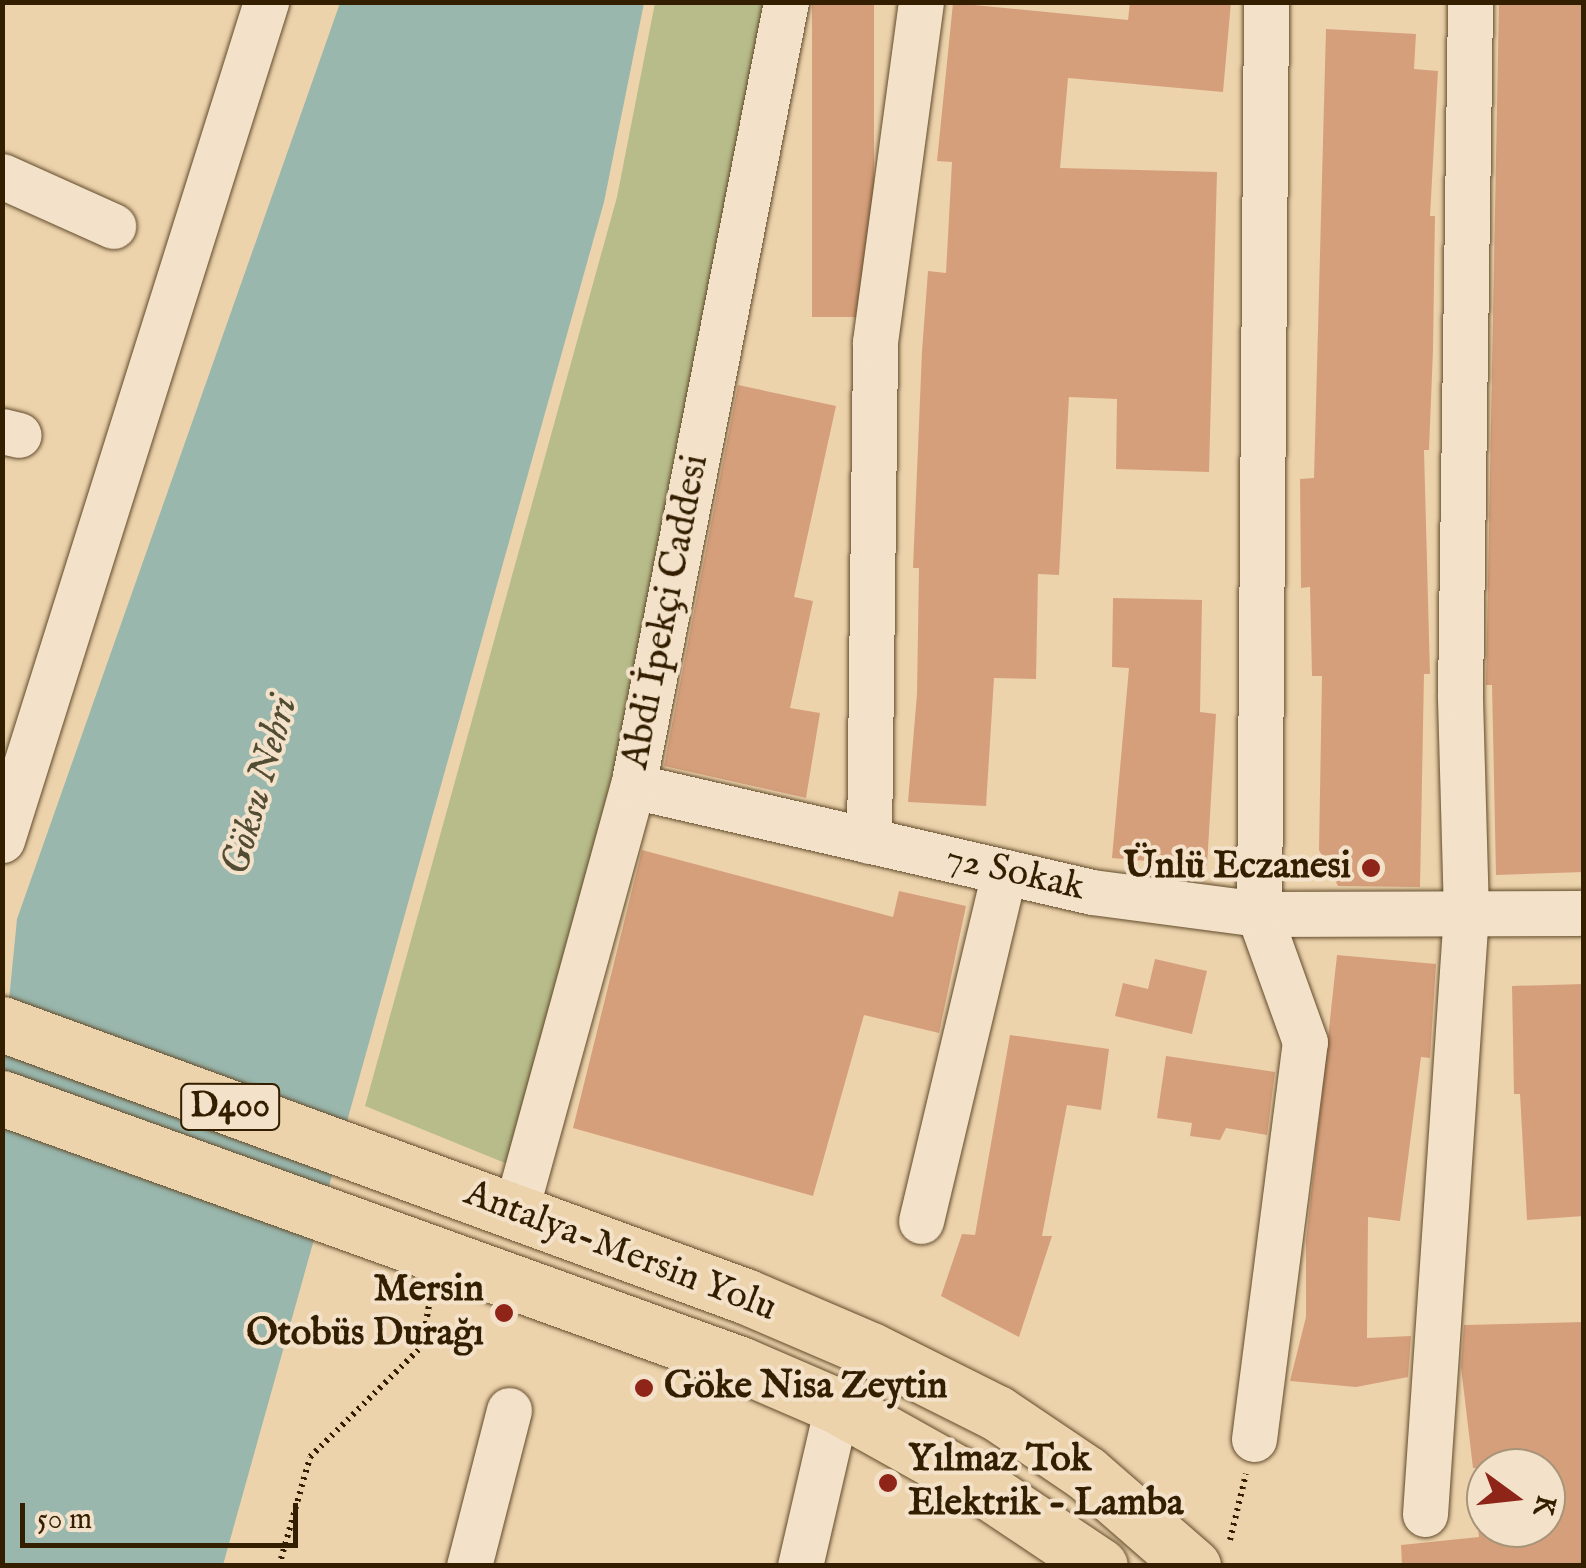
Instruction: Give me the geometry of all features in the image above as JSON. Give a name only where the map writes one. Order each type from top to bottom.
[{"type":"highway","name":"Antalya-Mersin Yolu","points":[[2,1024],[745,1296],[996,1413],[1210,1560]]},
{"type":"highway","name":"Antalya-Mersin Yolu","points":[[2,1098],[436,1253],[837,1406],[980,1486],[1100,1566]]},
{"type":"street","points":[[2,840],[266,2]]},
{"type":"street","name":"Abdi İpekçi Caddesi","points":[[514,1213],[633,786],[786,2]]},
{"type":"street","points":[[870,841],[875,342],[920,2]]},
{"type":"street","points":[[1254,1439],[1305,1042],[1259,914],[1266,2]]},
{"type":"street","points":[[1425,1514],[1466,913],[1460,694],[1470,2]]},
{"type":"street","points":[[2,176],[113,226]]},
{"type":"street","name":"72 Sokak","points":[[633,786],[1092,892],[1259,914],[1584,913]]},
{"type":"street","points":[[921,1221],[1004,872]]},
{"type":"street","points":[[800,1566],[837,1406]]},
{"type":"street","points":[[469,1566],[510,1410]]},
{"type":"path","points":[[279,1566],[310,1457],[422,1346]]},
{"type":"path","points":[[1210,1560],[1254,1439]]},
{"type":"green space","points":[[655,3],[770,3],[649,636],[510,1165],[365,1106],[617,197]]},
{"type":"water","name":"Göksu Nehri","points":[[340,3],[644,3],[604,202],[223,1565],[3,1566],[2,1071],[17,919]]},
{"type":"building","points":[[812,2],[874,2],[874,317],[812,317]]},
{"type":"building","points":[[1130,2],[1231,2],[1223,92],[1068,78],[1060,168],[1217,172],[1209,472],[1116,469],[1117,399],[1069,397],[1059,575],[1038,574],[1036,679],[994,678],[986,806],[908,802],[917,694],[919,568],[913,568],[922,351],[928,271],[946,273],[952,162],[937,161],[953,3],[1128,20]]},
{"type":"building","points":[[1499,2],[1584,2],[1584,872],[1496,875],[1492,685],[1486,685]]},
{"type":"building","points":[[1326,29],[1416,34],[1414,69],[1438,71],[1430,216],[1435,216],[1433,350],[1429,450],[1424,450],[1430,674],[1424,674],[1420,887],[1338,886],[1319,850],[1322,676],[1312,676],[1310,587],[1301,588],[1300,479],[1314,478]]},
{"type":"building","points":[[738,385],[836,406],[794,597],[813,601],[790,708],[820,713],[806,798],[664,766]]},
{"type":"building","points":[[1113,598],[1202,600],[1200,712],[1216,714],[1207,866],[1112,858],[1129,668],[1112,667]]},
{"type":"building","points":[[642,850],[893,917],[899,891],[966,906],[939,1033],[864,1015],[813,1196],[573,1128]]},
{"type":"building","points":[[1337,955],[1436,964],[1430,1058],[1421,1057],[1400,1221],[1368,1217],[1367,1338],[1411,1336],[1408,1377],[1356,1387],[1290,1381],[1306,1317],[1306,1241]]},
{"type":"building","points":[[1155,959],[1207,971],[1192,1034],[1115,1016],[1123,983],[1148,989]]},
{"type":"building","points":[[1584,984],[1584,1216],[1527,1220],[1520,1094],[1514,1094],[1512,986]]},
{"type":"building","points":[[1010,1035],[1109,1049],[1101,1110],[1067,1105],[1042,1236],[1052,1236],[1019,1337],[941,1296],[962,1234],[975,1235]]},
{"type":"building","points":[[1166,1056],[1275,1072],[1267,1135],[1226,1128],[1220,1140],[1190,1136],[1192,1123],[1157,1118]]},
{"type":"building","points":[[1584,1322],[1584,1566],[1402,1566],[1401,1545],[1466,1538],[1466,1548],[1566,1548],[1566,1448],[1471,1448],[1461,1367],[1464,1325]]},
{"type":"place","name":"Ünlü Eczanesi","points":[[1371,868]]},
{"type":"place","name":"Mersin Otobüs Durağı","points":[[504,1313]]},
{"type":"place","name":"Göke Nisa Zeytin","points":[[644,1388]]},
{"type":"place","name":"Yılmaz Tok Elektrik - Lamba","points":[[888,1483]]}]
